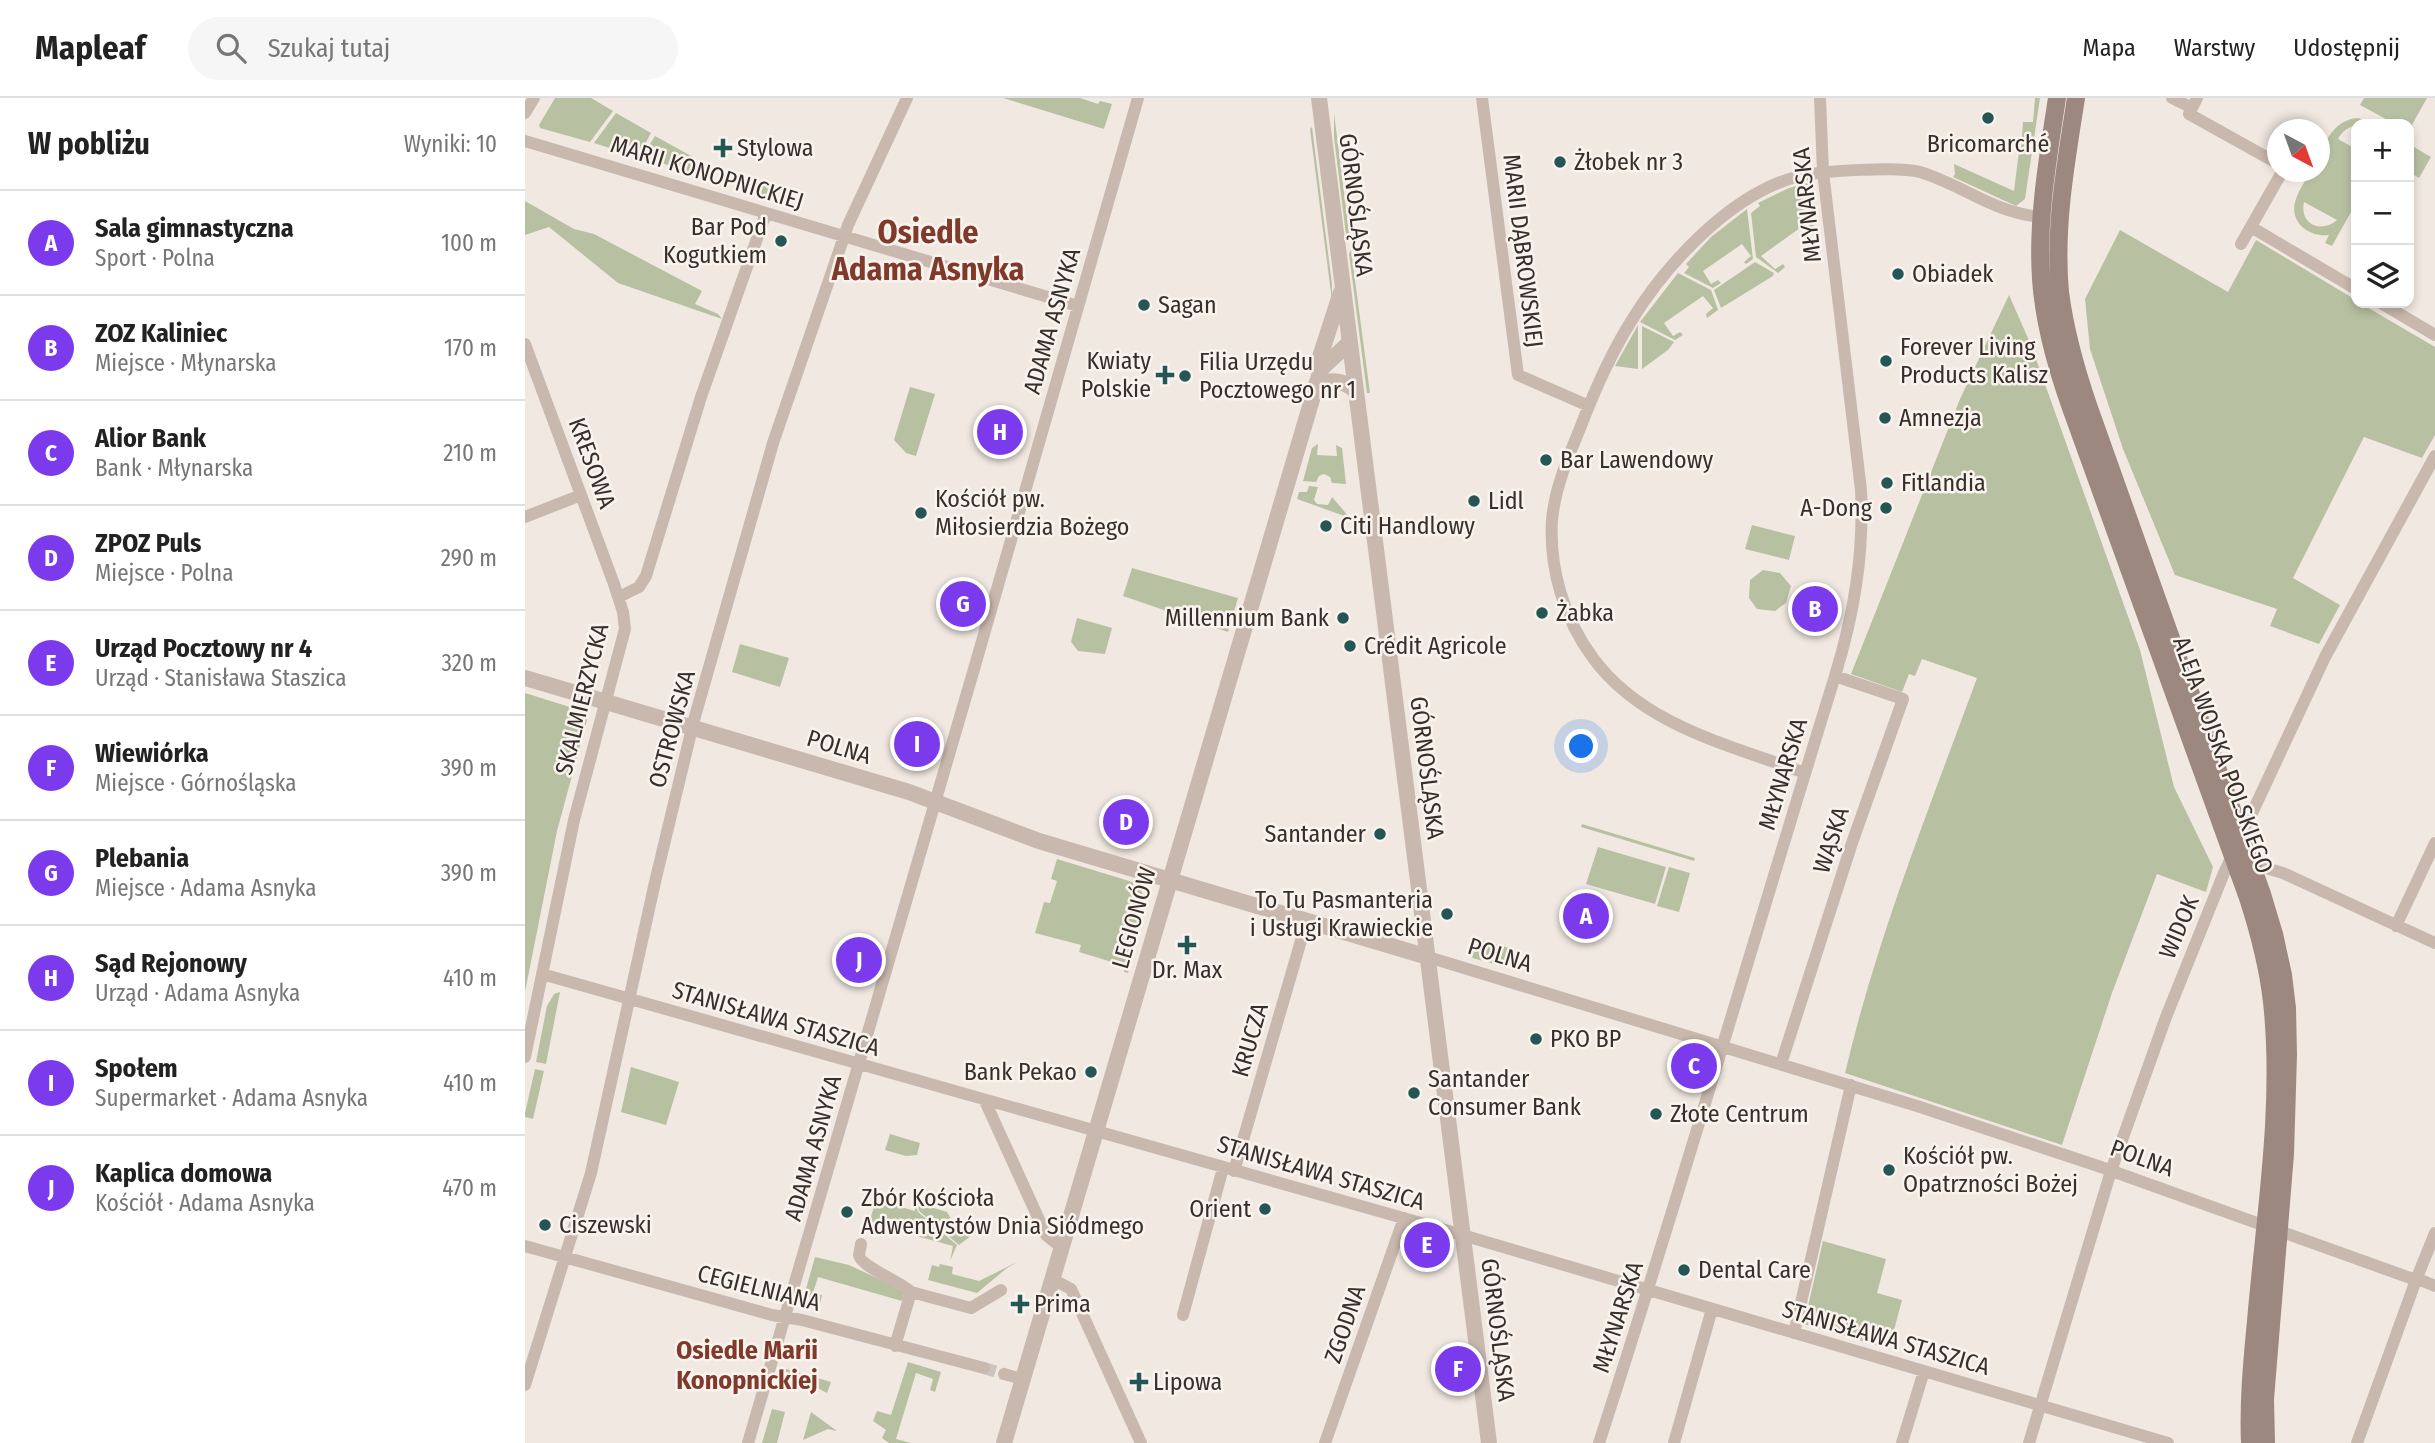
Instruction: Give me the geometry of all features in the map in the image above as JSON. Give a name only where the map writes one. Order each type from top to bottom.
[{"type":"main road","name":"ALEJA WOJSKA POLSKIEGO","points":[[2057,98],[2041,217],[2043,299],[2049,336],[2061,380],[2233,854],[2266,963],[2274,1025],[2266,1443]]},
{"type":"main road","name":"ALEJA WOJSKA POLSKIEGO","points":[[2076,98],[2059,230],[2059,271],[2067,333],[2089,408],[2252,864],[2274,934],[2287,1008],[2288,1103],[2249,1403],[2249,1443]]},
{"type":"street","points":[[525,113],[534,98]]},
{"type":"street","name":"OSTROWSKA","points":[[525,1385],[595,1157],[692,727],[773,443],[845,236],[907,98]]},
{"type":"street","name":"ADAMA ASNYKA","points":[[748,1443],[866,1047],[1138,98]]},
{"type":"street","name":"GÓRNOŚLĄSKA","points":[[1319,98],[1489,1443]]},
{"type":"street","name":"MARII DĄBROWSKIEJ","points":[[1482,98],[1518,375],[1588,407]]},
{"type":"street","name":"MŁYNARSKA","points":[[1599,1443],[1649,1291],[1721,1045],[1835,676],[1857,588],[1862,510],[1823,172],[1820,98]]},
{"type":"street","points":[[2172,98],[2195,103],[2189,114],[2267,157]]},
{"type":"street","name":"MARII KONOPNICKIEJ","points":[[525,141],[1078,306]]},
{"type":"street","points":[[1805,773],[1653,714],[1613,682],[1579,637],[1558,584],[1553,560],[1552,527],[1560,481],[1588,407],[1606,367],[1636,313],[1697,240],[1731,211],[1765,190],[1798,176],[1823,172],[1917,171],[2011,213],[2041,217]]},
{"type":"street","points":[[2241,244],[2276,182]]},
{"type":"street","name":"SKALMIERZYCKA","points":[[525,1057],[571,831],[624,638],[625,621],[619,597],[636,590],[645,581],[701,397],[766,213]]},
{"type":"street","points":[[2251,227],[2351,286]]},
{"type":"street","name":"LEGIONÓW","points":[[1004,1443],[1321,369],[1320,357],[1343,286]]},
{"type":"street","points":[[2390,308],[2435,334]]},
{"type":"street","points":[[1325,343],[1340,340],[1350,342]]},
{"type":"street","points":[[1321,369],[1350,342]]},
{"type":"street","name":"KRESOWA","points":[[525,344],[619,597]]},
{"type":"street","points":[[1315,386],[1323,382],[1338,381],[1356,391]]},
{"type":"street","name":"WIDOK","points":[[2029,1443],[2111,1171],[2183,972],[2233,854],[2325,657],[2435,456]]},
{"type":"street","points":[[525,517],[581,495]]},
{"type":"street","name":"WĄSKA","points":[[1781,1064],[1852,843],[1903,699],[1835,676]]},
{"type":"street","name":"POLNA","points":[[525,678],[935,801],[1039,841],[1851,1085],[2111,1171],[2435,1286]]},
{"type":"street","points":[[2396,926],[2435,843]]},
{"type":"street","points":[[2252,864],[2283,873],[2435,943]]},
{"type":"street","points":[[2216,893],[2230,887],[2245,891]]},
{"type":"street","name":"KRUCZA","points":[[1183,1315],[1307,920]]},
{"type":"street","name":"STANISŁAWA STASZICA","points":[[542,974],[1404,1218],[2040,1405],[2153,1441],[2168,1443]]},
{"type":"street","points":[[1794,1333],[1851,1085]]},
{"type":"street","points":[[985,1101],[1046,1235],[1061,1247]]},
{"type":"street","name":"ZGODNA","points":[[1325,1443],[1404,1218]]},
{"type":"street","points":[[2357,1443],[2435,1233]]},
{"type":"street","points":[[862,1244],[859,1254],[862,1261],[901,1283],[911,1292],[971,1308],[1001,1290]]},
{"type":"street","name":"CEGIELNIANA","points":[[525,1246],[984,1368]]},
{"type":"street","points":[[1052,1279],[1071,1289],[1141,1443]]},
{"type":"street","points":[[895,1346],[911,1292]]},
{"type":"street","points":[[1674,1443],[1712,1309]]},
{"type":"street","points":[[1902,1443],[1924,1371]]},
{"type":"street","points":[[1004,1374],[1023,1379]]},
{"type":"green space","points":[[555,98],[591,98],[613,111],[590,142],[540,128],[539,125]]},
{"type":"green space","points":[[1003,98],[1080,98],[1098,104],[1100,101],[1112,104],[1104,129]]},
{"type":"green space","points":[[2035,98],[2040,98],[2025,199],[2016,206],[1953,177],[1954,164],[2014,191],[2023,122],[2033,122]]},
{"type":"green space","points":[[2364,98],[2427,98],[2414,121],[2414,119],[2386,119],[2360,105]]},
{"type":"green space","points":[[616,113],[651,133],[638,157],[594,143]]},
{"type":"green space","points":[[1334,113],[1350,239],[1346,235],[1334,137]]},
{"type":"green space","points":[[2351,120],[2351,127],[2338,139],[2351,146],[2351,212],[2332,246],[2325,243],[2329,235],[2315,234],[2303,227],[2294,210],[2305,182],[2330,182],[2330,135],[2341,124]],"holes":[[[2304,202],[2337,220],[2318,226],[2308,221],[2303,210]]]},
{"type":"green space","points":[[1312,127],[1332,284],[1332,301],[1310,129]]},
{"type":"green space","points":[[655,136],[693,157],[694,165],[690,172],[642,157]]},
{"type":"green space","points":[[2414,147],[2431,157],[2419,178],[2414,175]]},
{"type":"green space","points":[[756,181],[773,190],[769,199],[743,192],[748,182]]},
{"type":"green space","points":[[1808,183],[1815,236],[1807,223],[1761,256],[1775,269],[1783,264],[1785,267],[1778,273],[1756,257],[1751,213],[1760,206],[1758,203],[1789,188]]},
{"type":"green space","points":[[525,201],[574,229],[594,234],[702,291],[695,304],[718,314],[722,319],[618,283],[549,227],[525,235]]},
{"type":"green space","points":[[1747,209],[1753,259],[1746,264],[1744,262],[1751,256],[1742,244],[1703,271],[1711,284],[1718,280],[1721,283],[1713,288],[1684,273],[1689,267],[1686,264],[1711,237]]},
{"type":"green space","points":[[2120,230],[2228,292],[2256,240],[2351,297],[2351,308],[2369,308],[2435,347],[2435,435],[2422,458],[2364,437],[2293,578],[2340,605],[2319,644],[2270,626],[2277,609],[2175,575],[2123,449],[2090,349],[2085,299]]},
{"type":"green space","points":[[1351,250],[1370,393],[1367,393],[1349,254]]},
{"type":"green space","points":[[1755,262],[1774,273],[1773,276],[1721,308],[1714,290]]},
{"type":"green space","points":[[1678,273],[1711,290],[1718,310],[1707,318],[1706,314],[1713,308],[1703,296],[1664,323],[1673,336],[1680,332],[1683,335],[1675,340],[1640,322]]},
{"type":"green space","points":[[2009,295],[2031,345],[2140,650],[2174,787],[2213,867],[2206,892],[2157,874],[2112,993],[2062,1145],[1845,1073],[1888,923],[1977,678],[1922,659],[1915,676],[1909,674],[1902,692],[1851,674],[1960,399]]},
{"type":"green space","points":[[1638,325],[1638,369],[1615,366]]},
{"type":"green space","points":[[1642,326],[1674,342],[1668,350],[1642,369]]},
{"type":"green space","points":[[910,387],[935,394],[916,456],[906,453],[894,440]]},
{"type":"green space","points":[[1318,444],[1317,455],[1337,456],[1336,445],[1342,448],[1346,484],[1332,483],[1330,477],[1324,474],[1319,476],[1316,482],[1303,481],[1312,448]]},
{"type":"green space","points":[[1309,486],[1318,487],[1314,500],[1317,504],[1328,505],[1332,497],[1350,518],[1297,499],[1299,492],[1307,492]]},
{"type":"green space","points":[[1752,525],[1795,536],[1789,560],[1745,549]]},
{"type":"green space","points":[[1132,568],[1238,598],[1228,632],[1123,596]]},
{"type":"green space","points":[[1763,570],[1780,573],[1791,586],[1786,603],[1775,611],[1757,609],[1749,598],[1750,580]]},
{"type":"green space","points":[[1077,618],[1112,628],[1105,654],[1078,651],[1071,642]]},
{"type":"green space","points":[[740,644],[789,658],[780,687],[732,672]]},
{"type":"green space","points":[[525,693],[589,713],[557,831],[525,992]]},
{"type":"green space","points":[[1582,824],[1695,858],[1694,861],[1581,827]]},
{"type":"green space","points":[[1598,847],[1666,867],[1655,904],[1586,884]]},
{"type":"green space","points":[[1057,859],[1139,884],[1144,898],[1126,960],[1130,966],[1128,973],[1124,972],[1125,966],[1079,952],[1081,945],[1035,933],[1044,902],[1050,903],[1057,881],[1051,879]]},
{"type":"green space","points":[[1669,867],[1690,873],[1679,912],[1657,906]]},
{"type":"green space","points":[[1477,939],[1513,949],[1507,967],[1472,958]]},
{"type":"green space","points":[[560,992],[546,1064],[536,1062],[547,1006],[554,994]]},
{"type":"green space","points":[[631,1067],[679,1082],[666,1125],[621,1112]]},
{"type":"green space","points":[[535,1069],[544,1071],[533,1119],[525,1117],[525,1113]]},
{"type":"green space","points":[[890,1134],[920,1143],[917,1155],[906,1156],[885,1150]]},
{"type":"green space","points":[[876,1200],[915,1211],[914,1200],[918,1212],[957,1245],[950,1261],[953,1246],[869,1223]]},
{"type":"green space","points":[[917,1203],[947,1212],[951,1219],[976,1232],[959,1245],[919,1211]]},
{"type":"green space","points":[[1823,1241],[1886,1259],[1877,1293],[1902,1300],[1889,1349],[1804,1324]]},
{"type":"green space","points":[[815,1257],[849,1265],[905,1291],[902,1301],[818,1277],[813,1293],[822,1295],[819,1308],[802,1303]]},
{"type":"green space","points":[[1019,1261],[977,1293],[928,1280],[932,1265],[953,1267],[952,1274],[979,1281]]},
{"type":"green space","points":[[908,1362],[941,1372],[935,1392],[930,1390],[933,1379],[916,1373],[896,1439],[911,1443],[889,1443],[882,1438],[886,1430],[873,1421],[877,1411],[891,1415]]},
{"type":"green space","points":[[783,1368],[831,1382],[827,1393],[797,1377],[796,1385]]},
{"type":"green space","points":[[772,1409],[785,1412],[777,1443],[762,1443]]},
{"type":"green space","points":[[811,1412],[837,1431],[828,1429],[803,1440]]},
{"type":"tunnel","points":[[984,1368],[1004,1374]]},
{"type":"place","name":"Bricomarché","points":[[1988,118]]},
{"type":"place","name":"Stylowa","points":[[723,148]]},
{"type":"place","name":"Żłobek nr 3","points":[[1560,162]]},
{"type":"place","name":"Bar Pod Kogutkiem","points":[[781,241]]},
{"type":"place","name":"Obiadek","points":[[1898,274]]},
{"type":"place","name":"Sagan","points":[[1144,305]]},
{"type":"place","name":"Forever Living Products Kalisz","points":[[1886,361]]},
{"type":"place","name":"Kwiaty Polskie","points":[[1165,375]]},
{"type":"place","name":"Filia Urzędu Pocztowego nr 1","points":[[1185,376]]},
{"type":"place","name":"Amnezja","points":[[1885,418]]},
{"type":"place","name":"Sąd Rejonowy","points":[[1000,432]]},
{"type":"place","name":"Bar Lawendowy","points":[[1546,460]]},
{"type":"place","name":"Fitlandia","points":[[1887,483]]},
{"type":"place","name":"Lidl","points":[[1474,501]]},
{"type":"place","name":"A-Dong","points":[[1886,508]]},
{"type":"place","name":"Kościół pw. Miłosierdzia Bożego","points":[[921,513]]},
{"type":"place","name":"Citi Handlowy","points":[[1326,526]]},
{"type":"place","name":"Plebania","points":[[963,604]]},
{"type":"place","name":"ZOZ Kaliniec","points":[[1815,609]]},
{"type":"place","name":"Żabka","points":[[1542,613]]},
{"type":"place","name":"Millennium Bank","points":[[1343,618]]},
{"type":"place","name":"Crédit Agricole","points":[[1350,646]]},
{"type":"place","name":"Społem","points":[[917,744]]},
{"type":"place","name":"ZPOZ Puls","points":[[1126,822]]},
{"type":"place","name":"Santander","points":[[1380,834]]},
{"type":"place","name":"To Tu Pasmanteria i Usługi Krawieckie","points":[[1447,914]]},
{"type":"place","name":"Sala gimnastyczna","points":[[1586,916]]},
{"type":"place","name":"Dr. Max","points":[[1187,945]]},
{"type":"place","name":"Kaplica domowa","points":[[859,960]]},
{"type":"place","name":"PKO BP","points":[[1536,1039]]},
{"type":"place","name":"Alior Bank","points":[[1694,1066]]},
{"type":"place","name":"Bank Pekao","points":[[1091,1072]]},
{"type":"place","name":"Santander Consumer Bank","points":[[1414,1093]]},
{"type":"place","name":"Złote Centrum","points":[[1656,1114]]},
{"type":"place","name":"Kościół pw. Opatrzności Bożej","points":[[1889,1170]]},
{"type":"place","name":"Orient","points":[[1265,1209]]},
{"type":"place","name":"Zbór Kościoła Adwentystów Dnia Siódmego","points":[[847,1212]]},
{"type":"place","name":"Ciszewski","points":[[545,1225]]},
{"type":"place","name":"Urząd Pocztowy nr 4","points":[[1427,1245]]},
{"type":"place","name":"Dental Care","points":[[1684,1270]]},
{"type":"place","name":"Prima","points":[[1020,1304]]},
{"type":"place","name":"Wiewiórka","points":[[1458,1369]]},
{"type":"place","name":"Lipowa","points":[[1139,1382]]},
{"type":"district","name":"Osiedle Adama Asnyka","points":[[928,250]]},
{"type":"district","name":"Osiedle Marii Konopnickiej","points":[[747,1365]]}]
